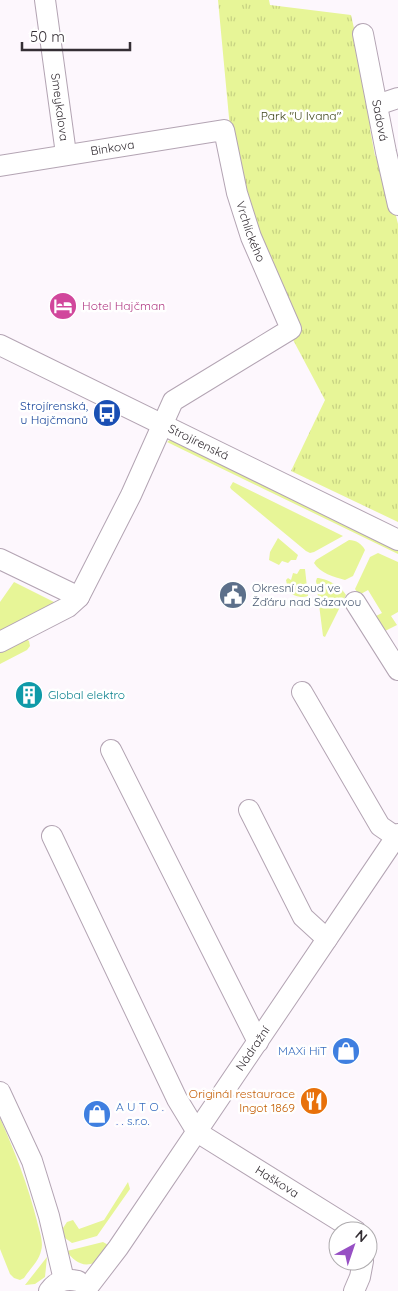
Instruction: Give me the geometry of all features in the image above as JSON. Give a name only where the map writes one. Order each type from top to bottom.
[{"type":"street","name":"Smeykalova","points":[[45,0],[66,154]]},
{"type":"street","name":"Sadová","points":[[363,34],[398,205]]},
{"type":"street","points":[[377,105],[398,98]]},
{"type":"street","name":"Binkova","points":[[0,166],[224,130]]},
{"type":"street","name":"Vrchlického","points":[[163,425],[173,401],[291,329],[251,237],[237,193],[224,130]]},
{"type":"street","name":"Strojírenská","points":[[0,345],[398,540]]},
{"type":"street","points":[[0,642],[68,607],[79,597],[131,495],[163,425]]},
{"type":"street","points":[[0,559],[79,597]]},
{"type":"street","points":[[355,602],[398,670]]},
{"type":"street","points":[[302,692],[380,826],[397,836]]},
{"type":"street","points":[[111,750],[258,1042]]},
{"type":"street","points":[[249,810],[303,917],[327,939]]},
{"type":"street","points":[[52,836],[177,1099],[197,1132]]},
{"type":"street","name":"Nádražní","points":[[89,1289],[397,836]]},
{"type":"street","points":[[0,1092],[32,1161],[49,1216],[55,1248],[56,1285],[77,1280],[89,1289]]},
{"type":"street","name":"Haškova","points":[[197,1132],[340,1221]]},
{"type":"street","points":[[354,1291],[361,1271]]},
{"type":"green space","name":"Park \"U Ivana\"","points":[[218,0],[269,0],[270,5],[351,15],[376,125],[370,129],[375,156],[381,155],[398,224],[398,522],[291,471],[325,400],[291,336],[231,139]]},
{"type":"green space","points":[[171,439],[398,548],[398,554],[167,442]]},
{"type":"green space","points":[[233,482],[343,536],[310,553],[231,489],[230,487]]},
{"type":"green space","points":[[278,538],[298,555],[296,560],[291,560],[288,563],[282,561],[279,565],[269,560],[270,552]]},
{"type":"green space","points":[[349,540],[358,543],[365,550],[353,576],[345,580],[336,577],[324,572],[314,563],[316,560]]},
{"type":"green space","points":[[378,553],[398,562],[398,612],[391,616],[397,625],[381,633],[372,618],[382,613],[368,590],[359,595],[355,589],[370,557]]},
{"type":"green space","points":[[300,569],[305,569],[308,596],[305,597],[286,591],[288,590],[286,580],[288,578],[291,580],[293,573],[297,574]]},
{"type":"green space","points":[[317,578],[333,584],[346,595],[325,637],[323,636]]},
{"type":"green space","points":[[14,582],[58,604],[0,633],[0,602]]},
{"type":"green space","points":[[26,639],[29,641],[30,646],[27,650],[0,664],[0,650]]},
{"type":"green space","points":[[0,1118],[25,1182],[42,1240],[40,1255],[24,1278],[20,1280],[10,1274],[0,1249]]},
{"type":"green space","points":[[128,1182],[130,1189],[97,1236],[72,1243],[65,1238],[62,1239],[61,1231],[67,1222],[73,1220],[79,1229],[104,1220]]},
{"type":"green space","points":[[103,1242],[110,1246],[95,1262],[87,1265],[79,1263],[67,1251]]},
{"type":"green space","points":[[47,1257],[45,1277],[35,1284],[25,1285]]},
{"type":"place","name":"Hotel Hajčman","points":[[63,306]]},
{"type":"place","name":"Strojírenská, u Hajčmanů","points":[[107,413]]},
{"type":"place","name":"Okresní soud ve Žďáru nad Sázavou","points":[[233,595]]},
{"type":"place","name":"Global elektro","points":[[29,695]]},
{"type":"place","name":"MAXi HiT","points":[[346,1051]]},
{"type":"place","name":"Originál restaurace Ingot 1869","points":[[314,1101]]},
{"type":"place","name":"A U T O . . . s.r.o.","points":[[97,1114]]}]
